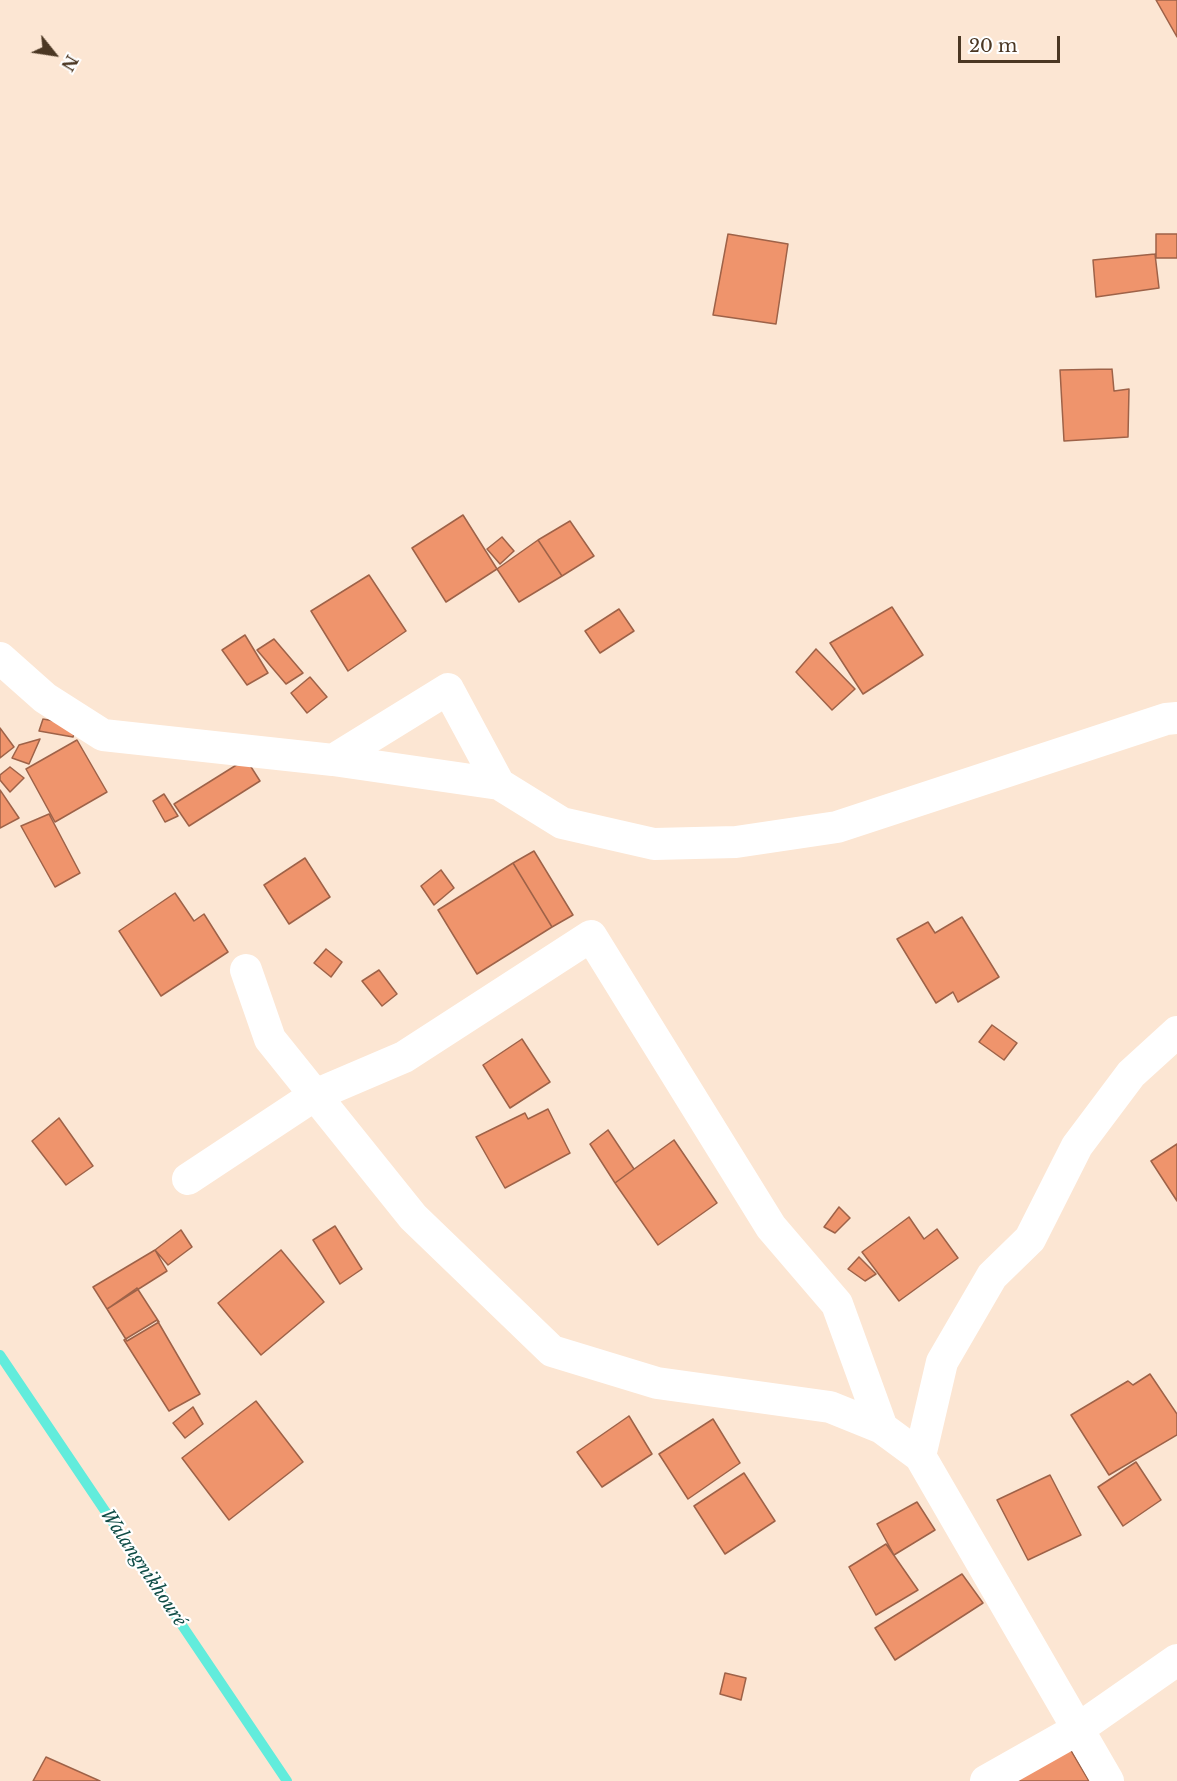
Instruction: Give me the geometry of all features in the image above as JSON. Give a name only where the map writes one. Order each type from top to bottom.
[{"type":"street","points":[[0,658],[45,698],[103,735],[333,760],[499,784],[562,823],[654,844],[736,842],[837,827],[1166,719],[1177,718]]},
{"type":"street","points":[[333,760],[448,689],[499,784]]},
{"type":"street","points":[[188,1179],[315,1095],[404,1057],[591,936],[771,1227],[837,1304],[882,1428]]},
{"type":"street","points":[[246,970],[270,1039],[414,1217],[552,1351],[657,1383],[830,1407],[882,1428],[920,1456],[1108,1781]]},
{"type":"street","points":[[920,1456],[942,1362],[992,1276],[1030,1239],[1077,1146],[1131,1074],[1177,1032]]},
{"type":"street","points":[[986,1781],[1078,1728],[1177,1660]]},
{"type":"building","points":[[1156,0],[1177,0],[1177,37]]},
{"type":"building","points":[[728,234],[788,244],[776,324],[713,315]]},
{"type":"building","points":[[1156,234],[1177,234],[1177,258],[1156,258]]},
{"type":"building","points":[[1155,254],[1159,288],[1096,297],[1093,260]]},
{"type":"building","points":[[1112,369],[1114,391],[1129,389],[1128,437],[1064,441],[1060,370]]},
{"type":"building","points":[[463,515],[497,569],[446,602],[412,548]]},
{"type":"building","points":[[570,521],[594,556],[562,576],[538,540]]},
{"type":"building","points":[[502,537],[514,551],[500,564],[487,549]]},
{"type":"building","points":[[538,540],[562,576],[519,602],[497,569]]},
{"type":"building","points":[[369,575],[406,631],[348,671],[311,611]]},
{"type":"building","points":[[892,607],[923,655],[863,694],[830,643]]},
{"type":"building","points":[[619,609],[634,631],[600,653],[585,631]]},
{"type":"building","points":[[245,635],[268,673],[247,685],[222,650]]},
{"type":"building","points":[[274,639],[303,673],[286,684],[257,650]]},
{"type":"building","points":[[816,649],[855,689],[832,710],[796,672]]},
{"type":"building","points":[[310,677],[327,697],[307,713],[291,693]]},
{"type":"building","points":[[43,719],[77,725],[73,737],[39,731]]},
{"type":"building","points":[[0,728],[14,747],[0,758]]},
{"type":"building","points":[[40,739],[29,764],[12,758],[19,745]]},
{"type":"building","points":[[77,740],[107,792],[55,822],[26,769]]},
{"type":"building","points":[[246,759],[260,781],[189,826],[174,804]]},
{"type":"building","points":[[10,767],[24,778],[10,792],[0,780],[0,775]]},
{"type":"building","points":[[0,790],[19,818],[0,828]]},
{"type":"building","points":[[164,794],[178,816],[165,822],[153,801]]},
{"type":"building","points":[[49,814],[80,873],[55,887],[21,826]]},
{"type":"building","points":[[534,851],[573,915],[552,927],[513,863]]},
{"type":"building","points":[[305,858],[330,897],[289,924],[264,885]]},
{"type":"building","points":[[513,863],[552,927],[477,974],[438,910]]},
{"type":"building","points":[[441,870],[454,888],[434,905],[421,886]]},
{"type":"building","points":[[175,893],[194,921],[204,914],[228,952],[161,996],[119,931]]},
{"type":"building","points":[[962,917],[999,977],[958,1002],[953,992],[936,1003],[897,939],[928,922],[935,933]]},
{"type":"building","points":[[326,949],[342,962],[331,977],[314,963]]},
{"type":"building","points":[[379,970],[397,994],[382,1006],[362,981]]},
{"type":"building","points":[[992,1025],[1017,1043],[1004,1060],[979,1042]]},
{"type":"building","points":[[522,1039],[550,1082],[510,1108],[483,1065]]},
{"type":"building","points":[[548,1109],[570,1153],[505,1188],[476,1137],[525,1113],[528,1119]]},
{"type":"building","points":[[59,1118],[93,1166],[66,1185],[32,1141]]},
{"type":"building","points":[[608,1130],[634,1169],[615,1183],[590,1144]]},
{"type":"building","points":[[674,1140],[717,1203],[658,1245],[615,1183]]},
{"type":"building","points":[[1177,1144],[1177,1201],[1151,1161]]},
{"type":"building","points":[[839,1207],[850,1218],[835,1233],[824,1227]]},
{"type":"building","points":[[909,1217],[924,1239],[937,1229],[958,1258],[899,1301],[862,1252]]},
{"type":"building","points":[[335,1226],[362,1269],[340,1284],[313,1240]]},
{"type":"building","points":[[181,1230],[192,1247],[168,1265],[155,1250]]},
{"type":"building","points":[[155,1250],[167,1271],[107,1309],[93,1287]]},
{"type":"building","points":[[281,1250],[324,1302],[261,1355],[218,1303]]},
{"type":"building","points":[[859,1257],[876,1274],[865,1281],[848,1269]]},
{"type":"building","points":[[137,1288],[159,1322],[127,1341],[107,1309]]},
{"type":"building","points":[[157,1320],[200,1394],[169,1411],[124,1340]]},
{"type":"building","points":[[1150,1374],[1177,1414],[1177,1435],[1109,1475],[1071,1415],[1128,1381],[1133,1385]]},
{"type":"building","points":[[256,1401],[303,1462],[229,1520],[182,1458]]},
{"type":"building","points":[[193,1407],[203,1424],[185,1438],[173,1423]]},
{"type":"building","points":[[629,1416],[652,1454],[602,1487],[577,1452]]},
{"type":"building","points":[[713,1419],[740,1463],[688,1499],[659,1454]]},
{"type":"building","points":[[1136,1462],[1161,1500],[1123,1526],[1098,1487]]},
{"type":"building","points":[[744,1473],[775,1521],[725,1554],[694,1506]]},
{"type":"building","points":[[1050,1475],[1081,1535],[1028,1560],[997,1500]]},
{"type":"building","points":[[917,1502],[935,1530],[894,1555],[877,1524]]},
{"type":"building","points":[[886,1544],[918,1590],[876,1615],[849,1567]]},
{"type":"building","points":[[962,1574],[983,1603],[895,1660],[875,1628]]},
{"type":"building","points":[[725,1673],[746,1678],[741,1700],[720,1694]]},
{"type":"building","points":[[1069,1747],[1089,1781],[1014,1781]]},
{"type":"building","points":[[46,1757],[100,1781],[33,1781]]},
{"type":"waterway","name":"Walangnikhouré","points":[[0,1355],[287,1781]]}]
